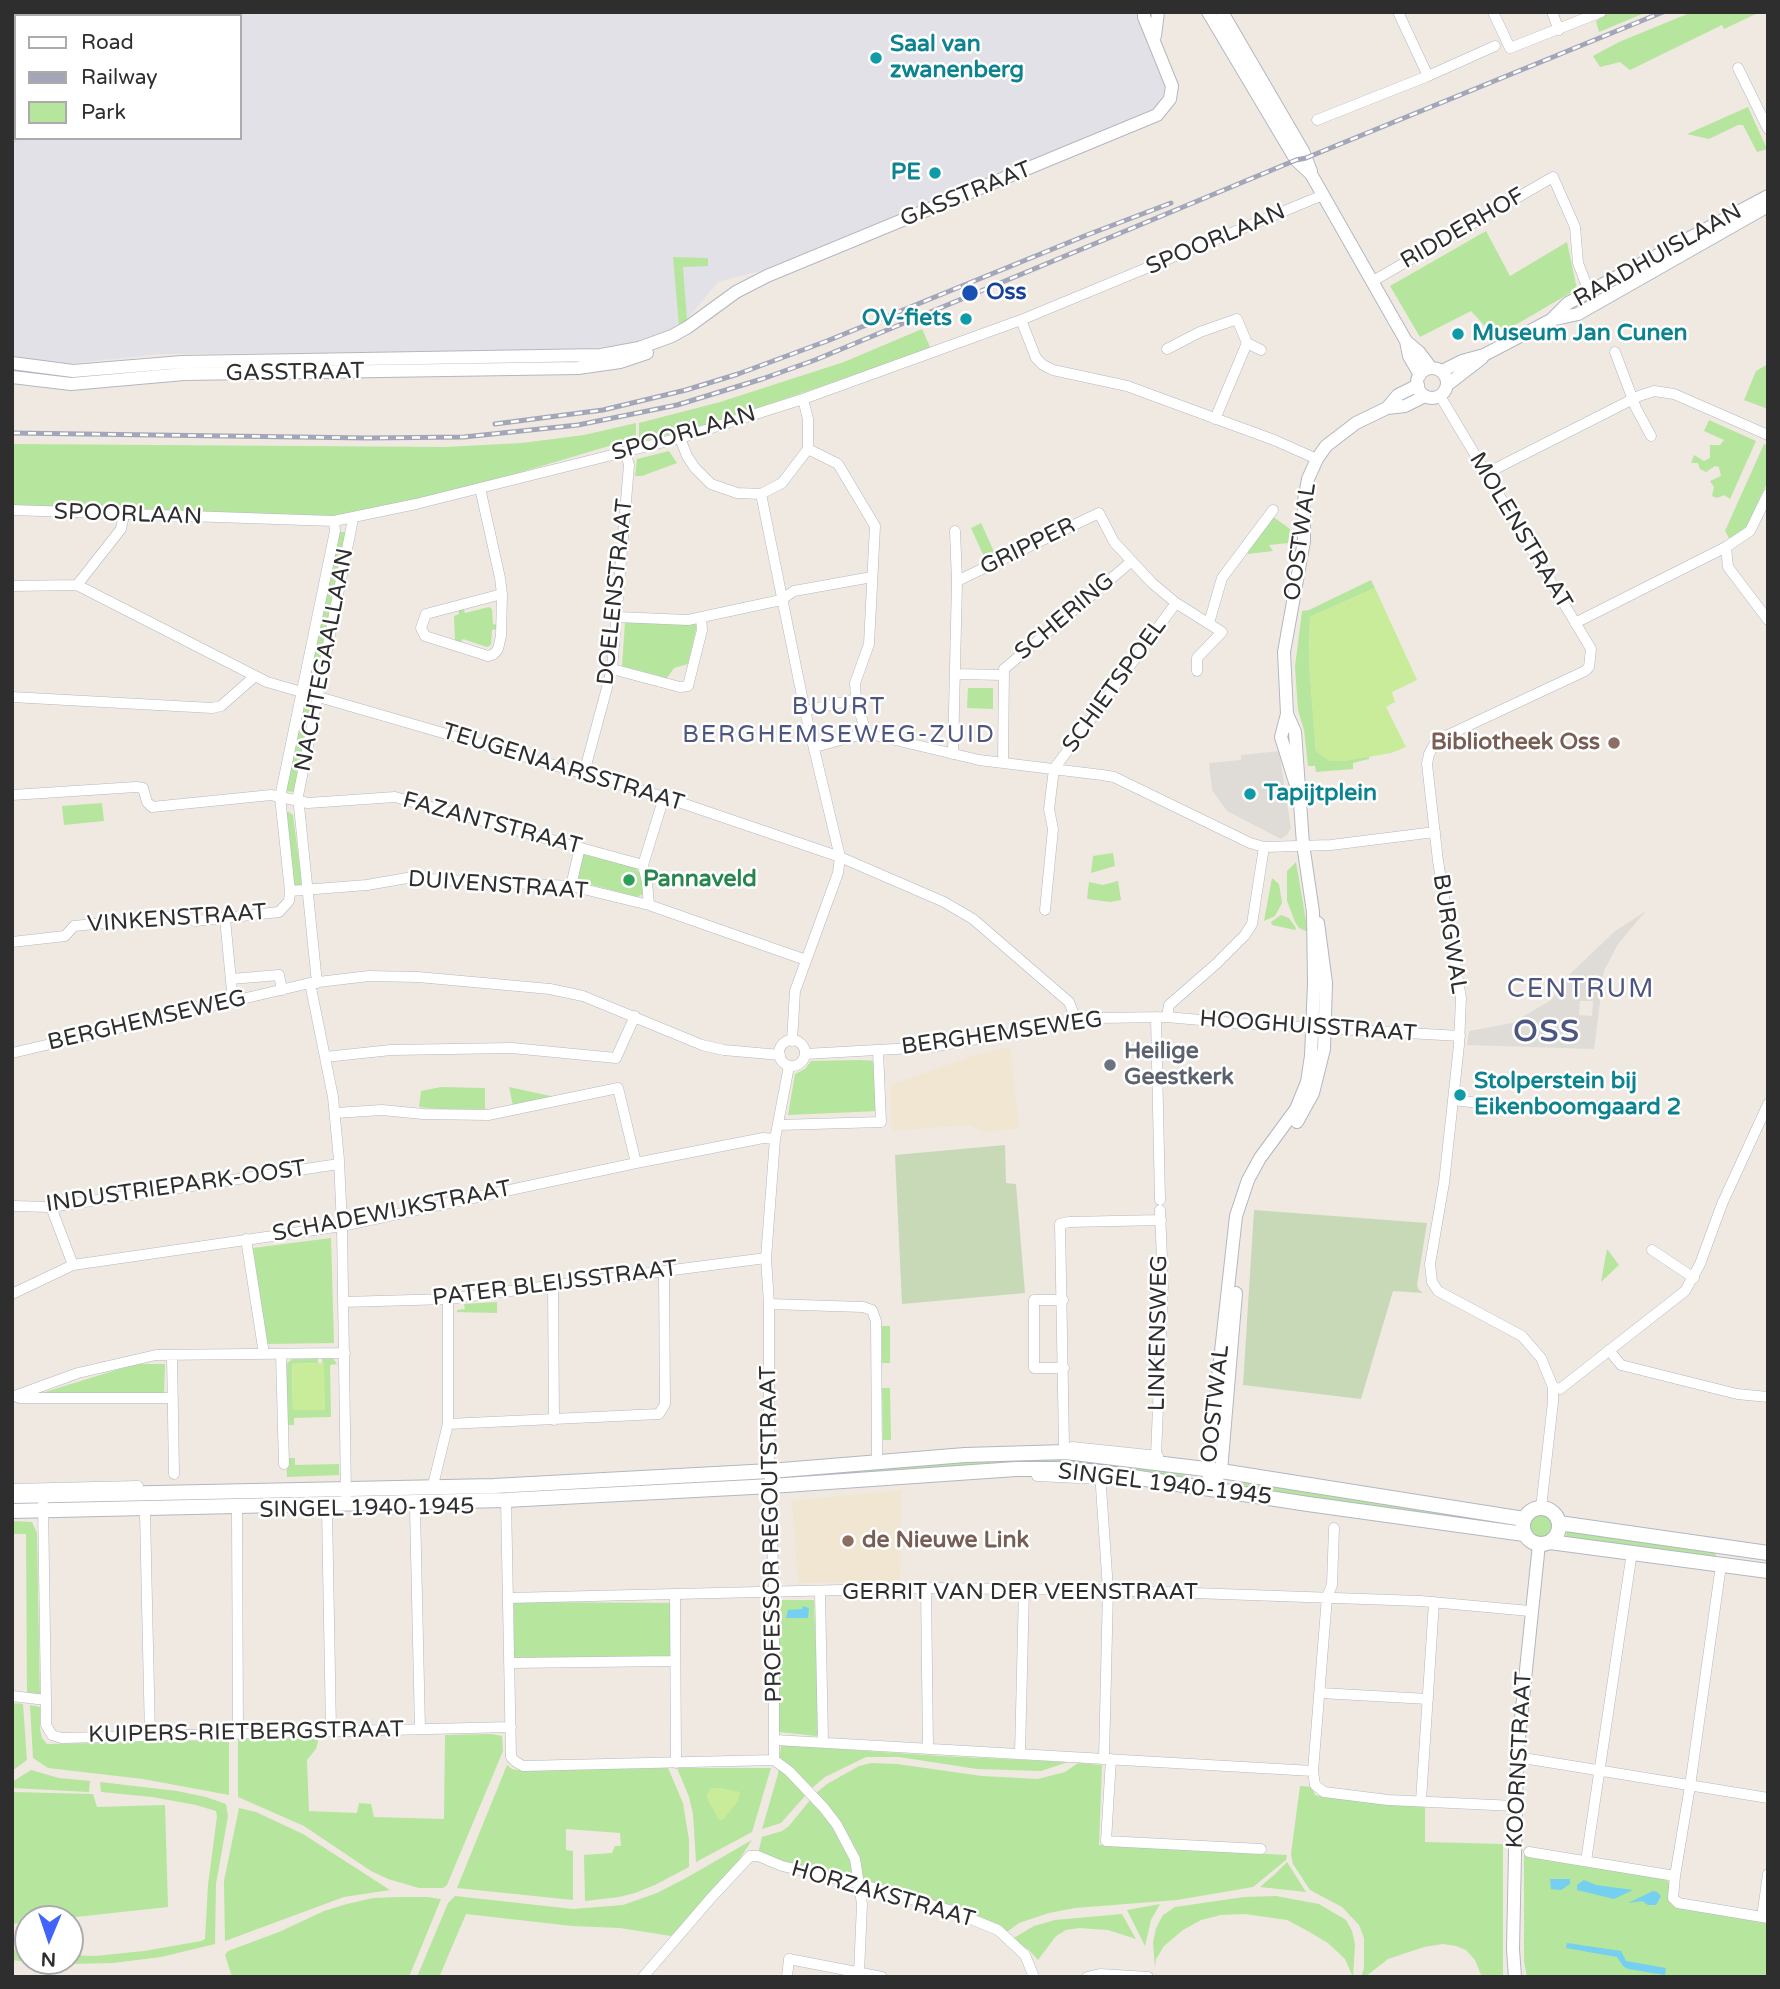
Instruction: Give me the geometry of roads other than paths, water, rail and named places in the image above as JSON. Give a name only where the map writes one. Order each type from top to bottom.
[{"type":"main road","name":"SINGEL 1940-1945","points":[[346,1492],[507,1503],[720,1489],[771,1483],[822,1467],[965,1455],[1066,1452],[1208,1469],[1524,1526]]},
{"type":"main road","name":"SINGEL 1940-1945","points":[[12,1511],[43,1507],[457,1487],[771,1483],[1016,1469],[1100,1475],[1524,1526]]},
{"type":"main road","name":"SINGEL 1940-1945","points":[[12,1496],[43,1507]]},
{"type":"main road","points":[[1544,1543],[1557,1534],[1559,1523],[1555,1514],[1541,1508],[1531,1511],[1524,1526],[1528,1539],[1544,1543],[1768,1571]]},
{"type":"main road","points":[[1559,1523],[1768,1553]]},
{"type":"street","name":"GASSTRAAT","points":[[12,377],[71,384],[184,374],[602,360],[656,342],[688,327],[736,292],[767,276],[1157,116],[1170,99],[1172,86],[1144,12]]},
{"type":"street","name":"GASSTRAAT","points":[[1155,39],[1158,12]]},
{"type":"street","points":[[1208,12],[1296,160],[1311,174],[1406,341],[1419,352],[1427,379],[1440,396],[1447,385],[1427,379]]},
{"type":"street","points":[[1222,12],[1303,151],[1311,174]]},
{"type":"street","points":[[1398,12],[1427,76]]},
{"type":"street","points":[[1493,12],[1510,48],[1601,12]]},
{"type":"street","points":[[1552,12],[1559,30]]},
{"type":"street","points":[[1317,120],[1495,46]]},
{"type":"street","points":[[1738,68],[1768,129]]},
{"type":"street","name":"RIDDERHOF","points":[[1373,281],[1553,177],[1575,228],[1578,263],[1588,292]]},
{"type":"street","name":"SPOORLAAN","points":[[12,510],[334,521],[353,519],[680,438],[803,399],[1021,320],[1323,195]]},
{"type":"street","name":"RAADHUISLAAN","points":[[1551,320],[1568,303],[1768,196]]},
{"type":"street","name":"RAADHUISLAAN","points":[[1427,379],[1462,361],[1484,355],[1551,320],[1578,314],[1768,206]]},
{"type":"street","points":[[1588,292],[1595,304]]},
{"type":"street","points":[[1167,349],[1200,332],[1237,319],[1247,343],[1261,350]]},
{"type":"street","points":[[1021,320],[1036,358],[1043,365],[1054,370],[1127,386],[1274,440],[1317,459]]},
{"type":"street","points":[[1215,419],[1247,343]]},
{"type":"street","points":[[1615,352],[1636,408],[1651,436]]},
{"type":"street","name":"RAADHUISLAAN","points":[[1447,385],[1469,370],[1484,355]]},
{"type":"street","name":"GASSTRAAT","points":[[12,363],[73,371],[182,362],[578,362]]},
{"type":"street","name":"OOSTWAL","points":[[1210,1488],[1208,1469],[1245,1210],[1264,1167],[1297,1109],[1307,1082],[1312,1028],[1313,912],[1299,792],[1281,737],[1287,714],[1284,652],[1304,541],[1306,488],[1317,459],[1336,437],[1356,423],[1387,408],[1398,395],[1427,379]]},
{"type":"street","points":[[1485,474],[1654,391],[1674,394],[1768,436]]},
{"type":"street","name":"MOLENSTRAAT","points":[[1440,396],[1591,649],[1589,667]]},
{"type":"street","points":[[680,438],[695,468],[711,484],[737,493],[761,494],[782,483],[808,449],[808,419],[803,399]]},
{"type":"street","points":[[808,449],[838,464],[875,526],[869,644],[855,683],[856,699],[866,733]]},
{"type":"street","name":"DOELENSTRAAT","points":[[584,773],[612,668],[629,465],[625,451]]},
{"type":"street","points":[[480,488],[502,594],[498,649],[488,656],[425,636],[421,628],[426,614],[502,594]]},
{"type":"street","points":[[761,494],[805,711],[840,857],[838,873],[796,991],[792,1041]]},
{"type":"street","points":[[1576,623],[1726,547],[1750,531],[1768,494]]},
{"type":"street","points":[[1209,623],[1222,578],[1273,510]]},
{"type":"street","name":"GRIPPER","points":[[957,581],[1099,513],[1114,542],[1132,561]]},
{"type":"street","points":[[77,585],[121,529],[124,515]]},
{"type":"street","name":"NACHTEGAALLAAN","points":[[346,1492],[339,1164],[335,1113],[314,983],[298,801],[353,519]]},
{"type":"street","name":"NACHTEGAALLAAN","points":[[290,891],[280,797],[335,531],[334,521]]},
{"type":"street","name":"GRIPPER","points":[[953,754],[956,531]]},
{"type":"street","points":[[1726,547],[1728,567],[1768,620]]},
{"type":"street","points":[[1132,561],[1152,583],[1176,603],[1222,632],[1197,658],[1198,671]]},
{"type":"street","name":"SCHERING","points":[[1003,762],[1004,669],[1132,561]]},
{"type":"street","points":[[617,617],[688,620],[781,600],[794,591],[872,578]]},
{"type":"street","name":"TEUGENAARSSTRAAT","points":[[12,586],[77,585],[254,677],[664,797],[840,857],[944,902],[973,919],[1069,1002],[1077,1022]]},
{"type":"street","name":"SCHIETSPOEL","points":[[1054,769],[1176,603]]},
{"type":"street","points":[[612,668],[680,687],[688,686],[702,630],[701,617]]},
{"type":"street","name":"BURGWAL","points":[[1553,1387],[1541,1358],[1522,1336],[1438,1291],[1432,1283],[1430,1264],[1444,1182],[1460,1036],[1460,984],[1438,861],[1427,764],[1435,743],[1589,667]]},
{"type":"street","name":"SCHERING","points":[[955,674],[1004,676]]},
{"type":"street","points":[[12,697],[212,708],[221,706],[254,677]]},
{"type":"street","points":[[805,711],[856,699]]},
{"type":"street","points":[[815,747],[866,733],[953,754],[1114,777],[1250,844],[1264,847],[1304,847],[1435,832]]},
{"type":"street","points":[[1045,910],[1053,830],[1049,809],[1054,769]]},
{"type":"street","points":[[12,795],[136,787],[143,788],[147,802],[152,807],[271,795],[280,797]]},
{"type":"street","name":"NACHTEGAALLAAN","points":[[280,797],[298,801]]},
{"type":"street","name":"FAZANTSTRAAT","points":[[298,801],[308,803],[395,797],[643,865]]},
{"type":"street","points":[[649,905],[643,865],[664,797]]},
{"type":"street","points":[[571,886],[580,847]]},
{"type":"street","points":[[1162,1017],[1169,1006],[1245,934],[1252,924],[1264,847]]},
{"type":"street","name":"DUIVENSTRAAT","points":[[290,891],[367,885],[407,878],[571,886],[649,905],[806,960]]},
{"type":"street","name":"VINKENSTRAAT","points":[[12,942],[65,936],[74,926],[184,915],[195,921],[279,912],[289,901],[290,891]]},
{"type":"street","name":"OOSTWAL","points":[[1280,1139],[1306,1110],[1320,1069],[1326,1027],[1326,983],[1321,928],[1313,912]]},
{"type":"street","points":[[225,919],[233,1001]]},
{"type":"street","name":"BERGHEMSEWEG","points":[[231,979],[279,975],[282,990]]},
{"type":"street","name":"BERGHEMSEWEG","points":[[12,1053],[314,983],[369,976],[418,977],[550,989],[583,996],[702,1045],[724,1050],[780,1055]]},
{"type":"street","points":[[325,1057],[391,1050],[512,1048],[617,1058],[635,1016]]},
{"type":"street","name":"HOOGHUISSTRAAT","points":[[1162,1017],[1460,1036]]},
{"type":"street","name":"BERGHEMSEWEG","points":[[805,1054],[931,1047],[979,1041],[1097,1018],[1162,1017]]},
{"type":"street","name":"LINKENSWEG","points":[[1156,1456],[1163,1284],[1160,1210],[1162,1017]]},
{"type":"street","points":[[792,1041],[802,1045],[805,1054],[800,1063],[789,1066],[780,1055],[783,1045],[792,1041]]},
{"type":"street","points":[[778,1125],[881,1122],[878,1050]]},
{"type":"street","name":"PROFESSOR REGOUTSTRAAT","points":[[774,1760],[774,1593],[766,1258],[775,1139],[789,1066]]},
{"type":"street","points":[[335,1113],[382,1110],[423,1115],[488,1115],[618,1088],[635,1163]]},
{"type":"street","points":[[1454,1100],[1503,1106]]},
{"type":"street","points":[[1541,1508],[1553,1387],[1560,1389],[1685,1291],[1694,1278],[1722,1205],[1768,1104]]},
{"type":"street","name":"SCHADEWIJKSTRAAT","points":[[12,1294],[73,1265],[342,1226],[635,1163],[763,1138],[775,1139]]},
{"type":"street","name":"INDUSTRIEPARK-OOST","points":[[12,1206],[51,1207],[339,1164]]},
{"type":"street","points":[[51,1207],[73,1265]]},
{"type":"street","points":[[1064,1446],[1060,1224],[1160,1210]]},
{"type":"street","points":[[247,1239],[264,1354]]},
{"type":"street","points":[[1652,1250],[1694,1278]]},
{"type":"street","name":"PATER BLEIJSSTRAAT","points":[[343,1302],[448,1299],[766,1258]]},
{"type":"street","points":[[448,1424],[659,1414],[664,1410],[665,1404],[664,1272]]},
{"type":"street","points":[[553,1286],[554,1420]]},
{"type":"street","points":[[434,1481],[448,1424],[448,1299]]},
{"type":"street","points":[[1063,1300],[1034,1300],[1034,1368],[1064,1368]]},
{"type":"street","points":[[769,1304],[863,1307],[873,1310],[876,1321],[877,1456]]},
{"type":"street","points":[[1609,1350],[1621,1365],[1737,1394],[1768,1397]]},
{"type":"street","points":[[12,1397],[78,1373],[142,1358],[172,1355],[345,1353]]},
{"type":"street","points":[[281,1354],[284,1464]]},
{"type":"street","points":[[172,1355],[174,1474]]},
{"type":"street","points":[[12,1397],[173,1398]]},
{"type":"street","name":"SINGEL 1940-1945","points":[[822,1467],[834,1459],[1064,1446],[1191,1461],[1208,1469]]},
{"type":"street","points":[[1100,1475],[1108,1590],[1106,1841],[1261,1849]]},
{"type":"street","name":"SINGEL 1940-1945","points":[[12,1489],[346,1492],[451,1480],[457,1487]]},
{"type":"street","points":[[507,1503],[511,1757],[523,1766],[774,1760],[813,1795],[837,1825],[855,1859],[862,1904],[859,1973]]},
{"type":"street","name":"SINGEL 1940-1945","points":[[12,1517],[43,1507],[145,1514],[415,1509],[507,1503]]},
{"type":"street","points":[[12,1696],[46,1700],[43,1507]]},
{"type":"street","points":[[415,1509],[420,1729]]},
{"type":"street","points":[[327,1510],[331,1730]]},
{"type":"street","points":[[237,1512],[238,1733]]},
{"type":"street","points":[[145,1514],[150,1736]]},
{"type":"street","points":[[1334,1528],[1332,1585],[1327,1597],[1315,1785],[1324,1792],[1388,1800],[1515,1806]]},
{"type":"street","name":"KOORNSTRAAT","points":[[1515,1977],[1513,1949],[1517,1757],[1530,1611],[1544,1543]]},
{"type":"street","points":[[1586,1861],[1632,1552]]},
{"type":"street","points":[[1721,1565],[1673,1898],[1678,1903],[1765,1918],[1768,1874]]},
{"type":"street","points":[[926,1588],[928,1749]]},
{"type":"street","name":"GERRIT VAN DER VEENSTRAAT","points":[[508,1598],[926,1588],[1108,1590],[1434,1602],[1530,1611]]},
{"type":"street","points":[[1020,1754],[1024,1589]]},
{"type":"street","name":"PROFESSOR REGOUTSTRAAT","points":[[820,1592],[823,1742]]},
{"type":"street","points":[[675,1595],[676,1763]]},
{"type":"street","points":[[1421,1801],[1434,1602]]},
{"type":"street","points":[[509,1663],[675,1661]]},
{"type":"street","points":[[1320,1693],[1428,1699]]},
{"type":"street","name":"KUIPERS-RIETBERGSTRAAT","points":[[46,1700],[46,1725],[52,1735],[62,1738],[510,1727]]},
{"type":"street","points":[[775,1740],[1314,1771]]},
{"type":"street","points":[[1517,1757],[1768,1798]]},
{"type":"street","points":[[1529,1852],[1675,1876]]},
{"type":"street","name":"HORZAKSTRAAT","points":[[643,1977],[710,1898],[750,1856],[860,1884],[957,1913],[998,1930],[1025,1955],[1034,1977]]},
{"type":"street","points":[[787,1977],[789,1959],[881,1977]]},
{"type":"street","points":[[1087,1977],[1101,1974],[1148,1977]]},
{"type":"water","points":[[803,1606],[809,1608],[808,1618],[786,1618],[788,1610],[802,1609]]},
{"type":"water","points":[[1550,1879],[1570,1879],[1570,1884],[1561,1890],[1551,1889]]},
{"type":"water","points":[[1584,1880],[1596,1885],[1633,1890],[1614,1899],[1577,1890],[1577,1885]]},
{"type":"water","points":[[1653,1891],[1661,1896],[1656,1905],[1648,1905],[1642,1901],[1628,1903]]},
{"type":"water","points":[[1567,1943],[1621,1951],[1626,1961],[1666,1968],[1665,1975],[1628,1969],[1617,1957],[1566,1948]]},
{"type":"railway","points":[[12,433],[464,437],[578,425],[677,405],[815,360],[1296,160],[1663,12]]},
{"type":"railway","points":[[495,424],[603,410],[738,374],[1171,203]]},
{"type":"place","name":"Saal van zwanenberg","points":[[876,58]]},
{"type":"place","name":"PE","points":[[935,173]]},
{"type":"place","name":"Oss","points":[[970,293]]},
{"type":"place","name":"OV-fiets","points":[[966,319]]},
{"type":"place","name":"Museum Jan Cunen","points":[[1458,334]]},
{"type":"place","name":"Bibliotheek Oss","points":[[1614,743]]},
{"type":"place","name":"Tapijtplein","points":[[1250,794]]},
{"type":"place","name":"Pannaveld","points":[[629,880]]},
{"type":"place","name":"Heilige Geestkerk","points":[[1110,1065]]},
{"type":"place","name":"Stolperstein bij Eikenboomgaard 2","points":[[1460,1095]]},
{"type":"place","name":"de Nieuwe Link","points":[[848,1541]]},
{"type":"district","name":"BUURT BERGHEMSEWEG-ZUID","points":[[839,722]]},
{"type":"district","name":"CENTRUM","points":[[1581,990]]},
{"type":"district","name":"OSS","points":[[1547,1033]]}]
